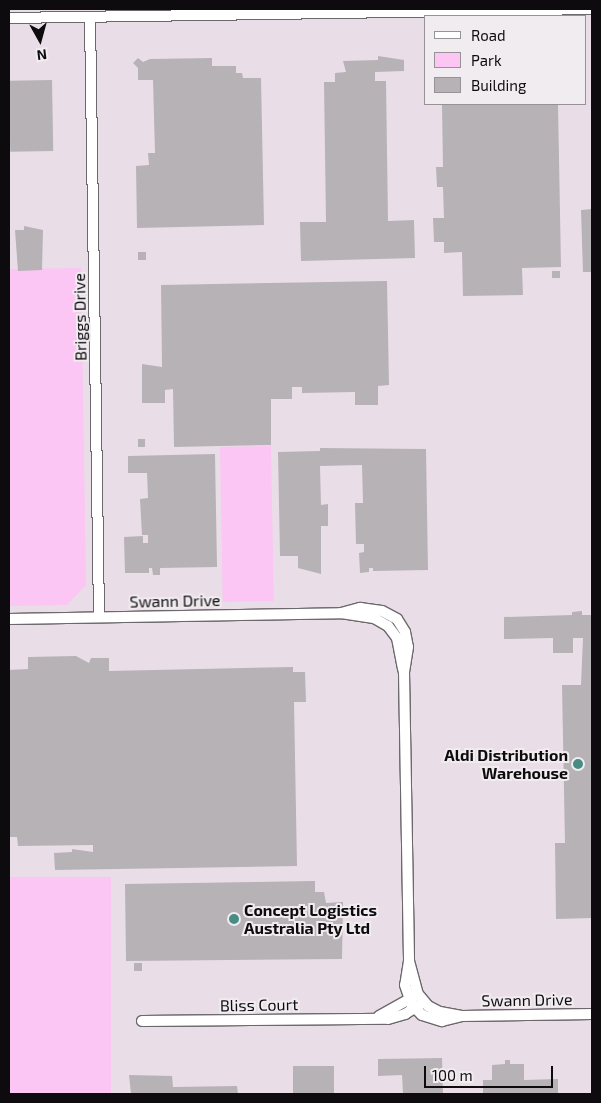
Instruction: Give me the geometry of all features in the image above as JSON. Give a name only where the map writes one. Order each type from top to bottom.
[{"type":"street","points":[[9,18],[592,9]]},
{"type":"street","name":"Briggs Drive","points":[[90,17],[100,617]]},
{"type":"street","name":"Swann Drive","points":[[9,619],[341,613],[373,608],[397,619],[407,640],[404,672],[409,961],[405,985],[416,1001],[436,1010],[462,1016],[592,1014]]},
{"type":"street","name":"Bliss Court","points":[[142,1021],[392,1018],[416,1001]]},
{"type":"shaded area","points":[[9,9],[592,9],[592,1094],[9,1094]]},
{"type":"green space","points":[[81,268],[86,585],[67,605],[9,606],[9,269]]},
{"type":"green space","points":[[271,446],[274,601],[223,602],[220,447]]},
{"type":"green space","points":[[9,877],[111,877],[111,1094],[9,1094]]},
{"type":"building","points":[[378,56],[404,60],[404,71],[375,72],[375,81],[386,81],[388,221],[414,220],[415,258],[301,261],[300,222],[326,222],[324,82],[335,82],[335,73],[346,72],[343,61],[378,60]]},
{"type":"building","points":[[138,58],[143,62],[150,59],[212,58],[212,66],[236,66],[236,73],[242,73],[243,78],[261,78],[264,225],[137,228],[136,166],[149,165],[148,153],[155,153],[153,80],[138,80],[138,68],[133,63]]},
{"type":"building","points":[[52,80],[53,151],[10,152],[9,81]]},
{"type":"building","points":[[442,105],[558,105],[561,267],[522,268],[523,295],[463,296],[462,252],[444,253],[444,242],[434,242],[433,218],[444,218],[443,187],[437,187],[436,167],[443,167]]},
{"type":"building","points":[[592,209],[592,272],[583,272],[581,210]]},
{"type":"building","points":[[24,226],[43,230],[42,270],[18,271],[15,230],[24,230]]},
{"type":"building","points":[[138,252],[146,252],[146,260],[138,260]]},
{"type":"building","points":[[552,271],[560,271],[560,278],[552,278]]},
{"type":"building","points":[[387,281],[389,385],[378,386],[378,405],[355,405],[355,392],[302,393],[302,387],[292,387],[292,399],[271,399],[271,445],[174,447],[173,389],[165,390],[165,403],[142,403],[142,364],[162,367],[161,285]]},
{"type":"building","points":[[138,439],[145,439],[145,447],[138,447]]},
{"type":"building","points":[[320,448],[426,449],[428,570],[373,571],[373,568],[369,568],[369,572],[360,573],[359,553],[364,552],[364,544],[356,544],[355,503],[363,503],[362,465],[320,466],[321,505],[328,504],[328,526],[321,526],[321,574],[298,568],[298,556],[280,556],[278,452],[320,451]]},
{"type":"building","points":[[215,454],[217,567],[160,568],[160,575],[153,575],[152,568],[149,568],[149,573],[125,573],[124,537],[143,536],[143,543],[148,543],[148,535],[142,535],[140,499],[148,498],[147,473],[128,473],[128,456]]},
{"type":"building","name":"Aldi Distribution Warehouse","points":[[582,611],[582,615],[592,615],[592,918],[556,919],[555,843],[565,843],[562,685],[581,685],[583,638],[573,638],[573,653],[553,653],[553,638],[504,639],[504,617],[572,615],[572,612]]},
{"type":"building","points":[[76,656],[89,663],[91,658],[109,658],[109,671],[293,667],[293,672],[305,672],[306,702],[294,702],[297,866],[55,870],[54,853],[72,852],[72,849],[93,852],[93,845],[18,846],[17,837],[9,837],[9,670],[28,669],[28,657]]},
{"type":"building","name":"Concept Logistics Australia Pty Ltd","points":[[315,881],[315,892],[324,892],[326,903],[343,902],[342,959],[126,961],[125,884]]},
{"type":"building","points":[[134,963],[142,963],[142,971],[134,971]]},
{"type":"building","points":[[442,1058],[443,1094],[403,1094],[402,1075],[378,1076],[378,1059]]},
{"type":"building","points":[[505,1060],[510,1060],[510,1064],[524,1064],[524,1080],[558,1079],[558,1094],[483,1094],[483,1080],[492,1080],[492,1065],[505,1064]]},
{"type":"building","points":[[293,1066],[334,1066],[334,1094],[293,1094]]},
{"type":"building","points":[[129,1075],[172,1076],[173,1087],[237,1086],[238,1094],[131,1094]]},
{"type":"place","name":"Aldi Distribution Warehouse","points":[[578,764]]},
{"type":"place","name":"Concept Logistics Australia Pty Ltd","points":[[234,919]]}]
